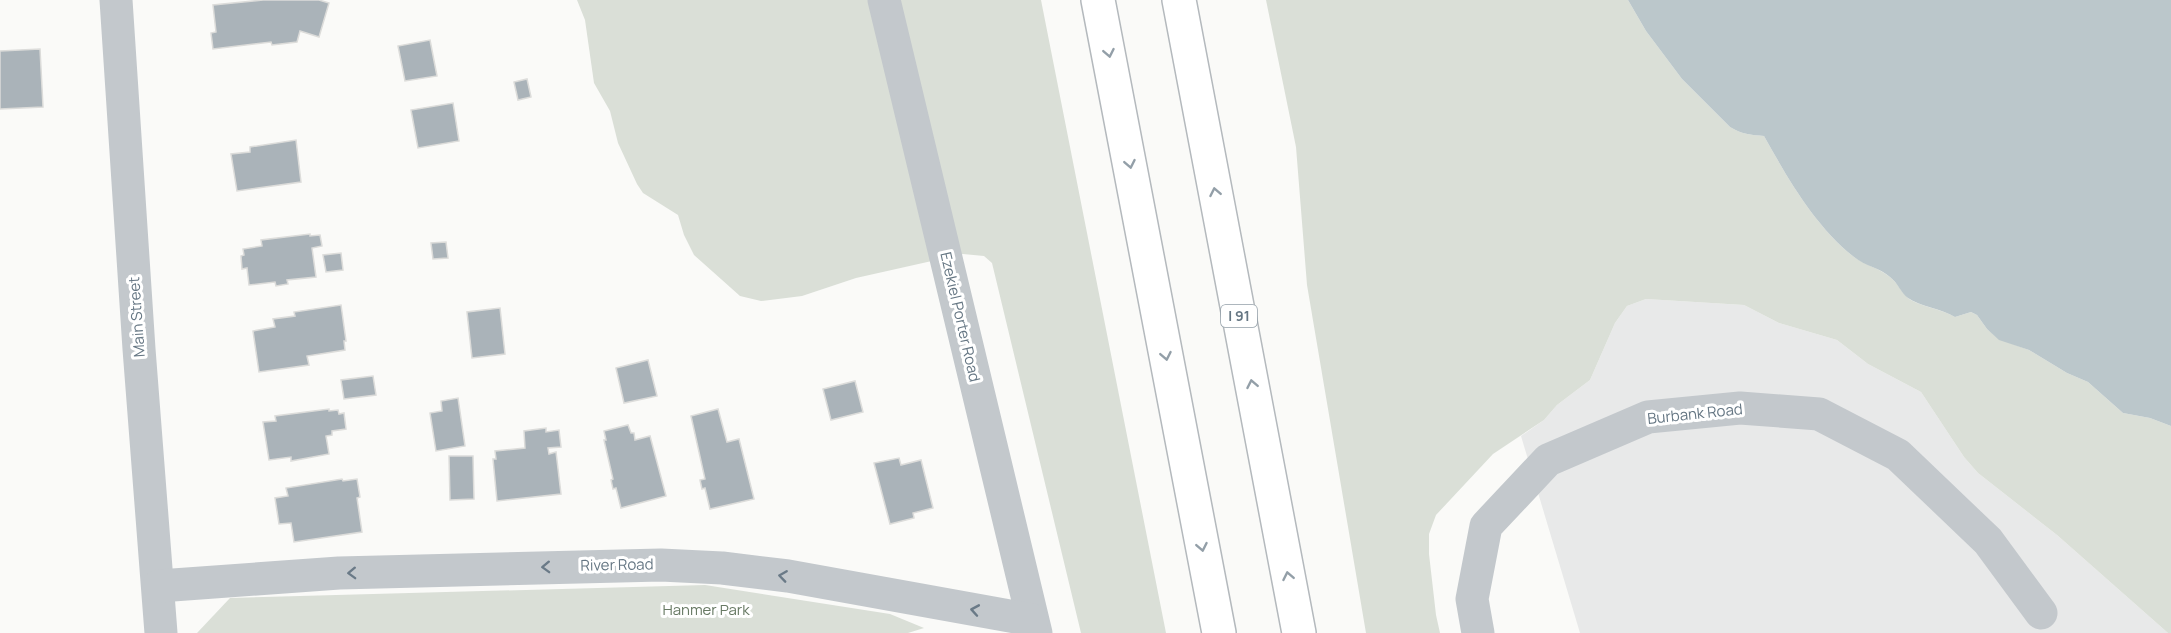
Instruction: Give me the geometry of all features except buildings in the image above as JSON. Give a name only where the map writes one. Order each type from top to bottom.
[{"type":"highway","points":[[1098,0],[1219,633]]},
{"type":"highway","name":"I 91","points":[[1179,0],[1299,633]]},
{"type":"street","name":"Main Street","points":[[116,0],[139,349],[161,633]]},
{"type":"street","name":"Ezekiel Porter Road","points":[[885,0],[1034,627]]},
{"type":"street","name":"Burbank Road","points":[[1478,633],[1472,599],[1486,526],[1548,460],[1648,417],[1740,408],[1819,414],[1898,455],[1988,541],[2042,613]]},
{"type":"street","name":"River Road","points":[[159,586],[339,573],[661,565],[722,568],[788,576],[1034,627]]},
{"type":"street","points":[[995,633],[1034,627]]},
{"type":"shaded area","points":[[1628,0],[2171,0],[2171,426],[2150,418],[2123,413],[2088,382],[2067,373],[2029,350],[1999,340],[1977,315],[1971,312],[1955,317],[1913,301],[1886,274],[1854,257],[1840,245],[1815,216],[1793,185],[1764,136],[1746,134],[1730,127],[1682,79],[1646,31]]},
{"type":"shaded area","points":[[1646,299],[1744,305],[1779,323],[1837,340],[1868,364],[1921,392],[1964,457],[1978,473],[2057,535],[2168,633],[1580,633],[1521,436],[1544,420],[1557,405],[1590,380],[1615,323],[1627,306]]},
{"type":"green space","points":[[577,0],[1041,0],[1166,633],[1081,633],[992,263],[984,256],[963,254],[856,278],[802,296],[761,301],[740,296],[694,255],[684,235],[678,215],[643,193],[637,184],[618,143],[610,111],[594,83],[585,20]]},
{"type":"green space","points":[[1266,0],[1628,0],[1646,31],[1682,79],[1730,127],[1746,134],[1764,136],[1793,185],[1815,216],[1840,245],[1854,257],[1890,277],[1912,301],[1955,317],[1971,312],[1977,315],[1987,329],[1999,339],[2029,350],[2067,373],[2088,382],[2123,413],[2150,418],[2171,426],[2171,633],[2168,633],[2057,535],[1978,473],[1964,457],[1921,392],[1868,364],[1837,340],[1779,323],[1744,305],[1646,299],[1627,306],[1615,323],[1590,380],[1557,405],[1544,420],[1493,454],[1436,515],[1429,534],[1429,554],[1440,633],[1366,633],[1307,285],[1296,147]]},
{"type":"green space","name":"Hanmer Park","points":[[705,585],[890,614],[924,628],[908,633],[197,633],[230,598]]}]
